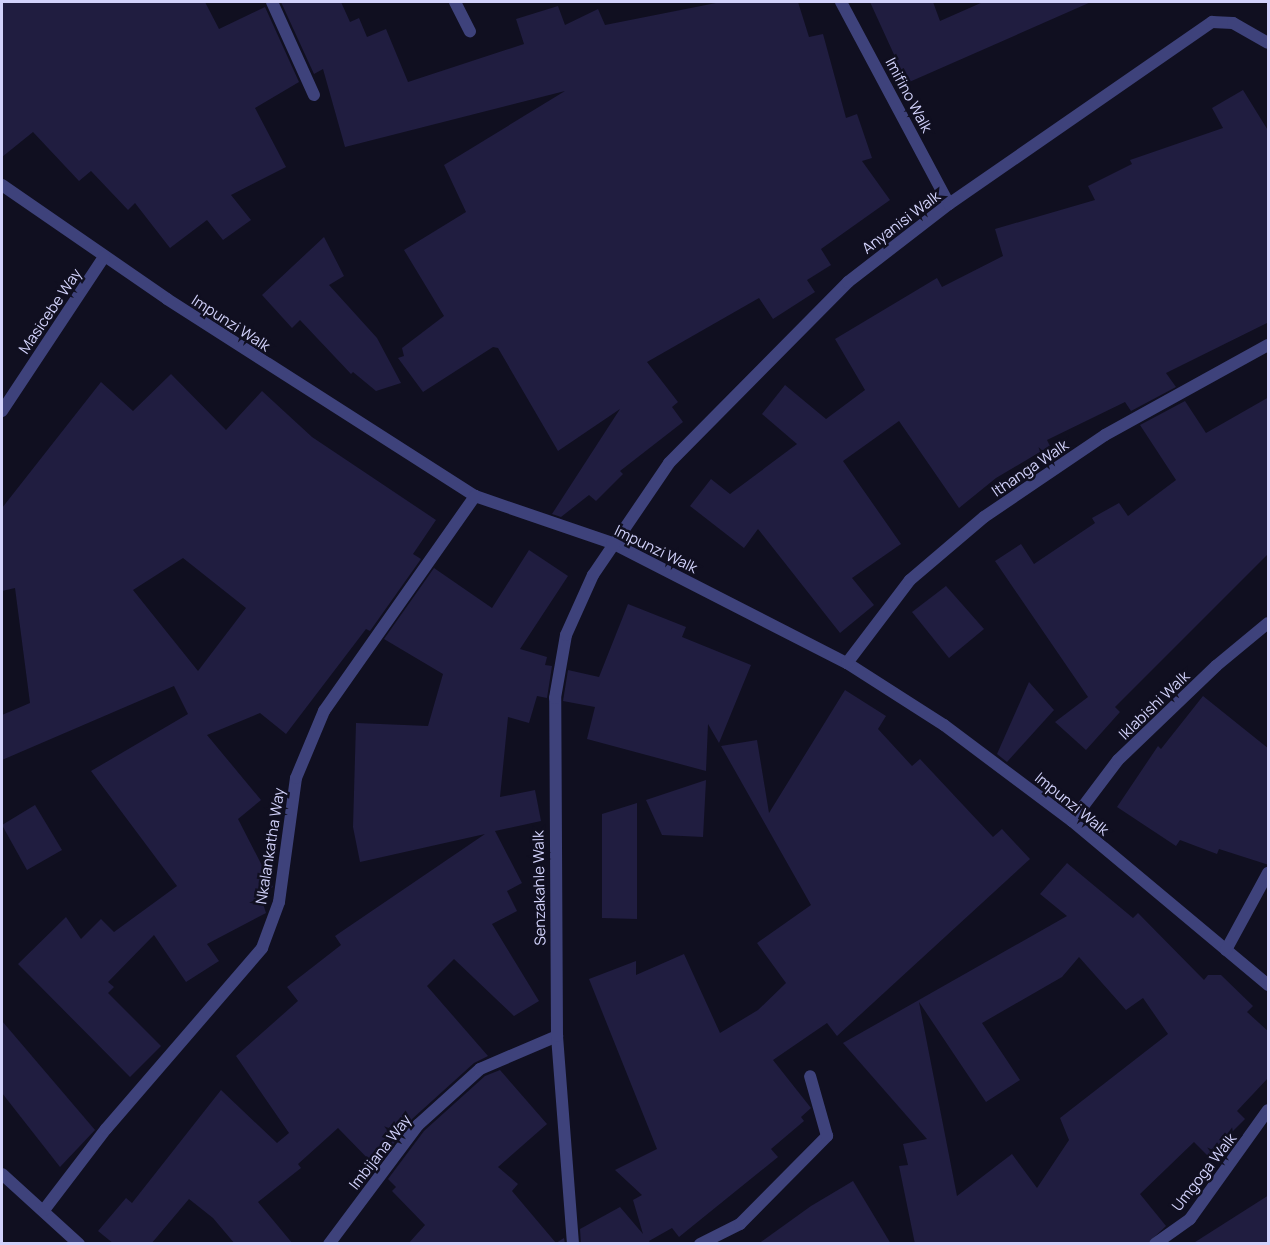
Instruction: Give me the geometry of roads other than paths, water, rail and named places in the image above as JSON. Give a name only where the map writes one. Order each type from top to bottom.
[{"type":"street","points":[[272,2],[314,95]]},
{"type":"street","points":[[454,2],[470,31]]},
{"type":"street","name":"Imifino Walk","points":[[841,2],[949,204]]},
{"type":"street","name":"Anyanisi Walk","points":[[612,543],[669,463],[744,385],[848,282],[949,204],[1212,22],[1233,24],[1269,43]]},
{"type":"street","name":"Impunzi Walk","points":[[2,185],[104,257],[475,496],[612,543],[846,663],[944,725],[1072,821],[1269,985]]},
{"type":"street","name":"Masicebe Way","points":[[2,411],[104,257]]},
{"type":"street","name":"Ithanga Walk","points":[[846,663],[910,580],[984,517],[1105,435],[1269,345]]},
{"type":"street","name":"Nkalankatha Way","points":[[44,1210],[106,1129],[262,948],[279,902],[296,778],[324,711],[475,496]]},
{"type":"street","name":"Senzakahle Walk","points":[[573,1244],[557,1036],[555,698],[566,635],[612,543]]},
{"type":"street","name":"Iklabishi Walk","points":[[1072,821],[1118,760],[1216,666],[1269,623]]},
{"type":"street","points":[[1226,950],[1269,873]]},
{"type":"street","name":"Imbijana Way","points":[[329,1244],[418,1125],[480,1069],[557,1036]]},
{"type":"street","points":[[700,1244],[740,1224],[827,1136],[810,1076]]},
{"type":"street","name":"Umgoga Walk","points":[[1155,1244],[1190,1219],[1269,1110]]},
{"type":"street","points":[[2,1174],[79,1244]]}]
